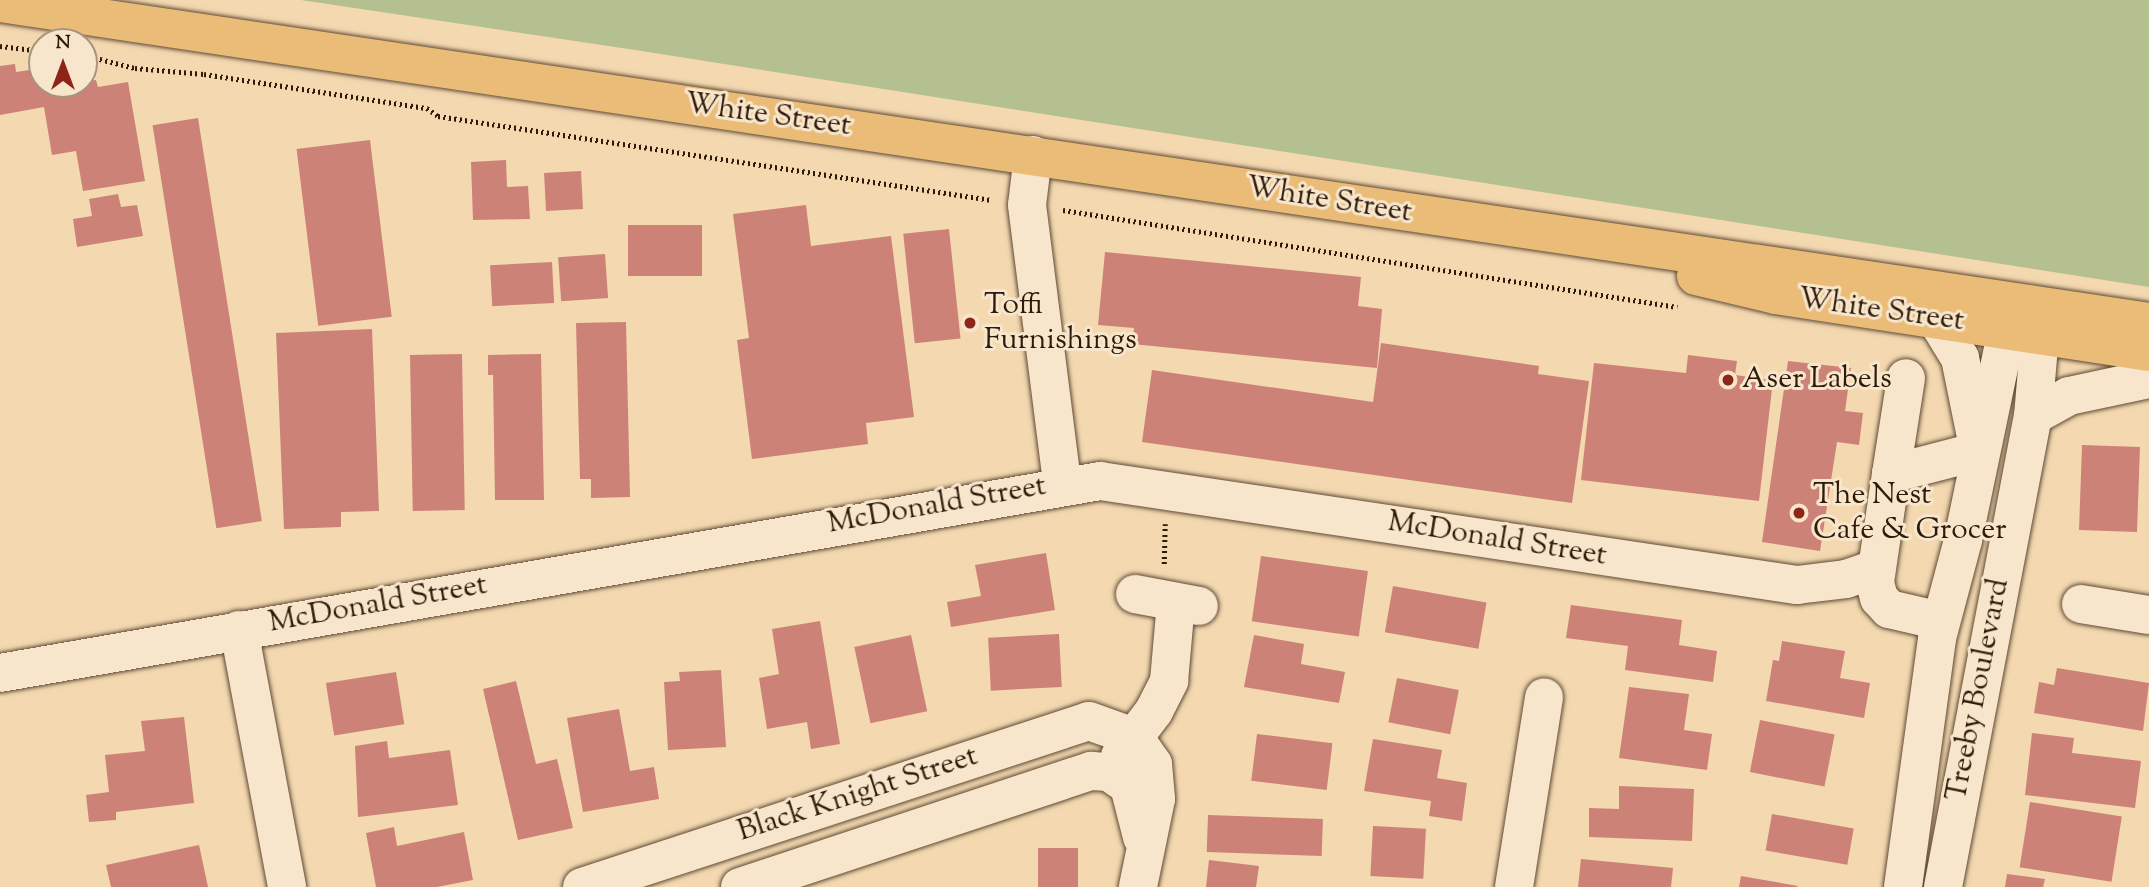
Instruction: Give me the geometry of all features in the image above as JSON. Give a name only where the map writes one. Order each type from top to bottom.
[{"type":"main road","name":"White Street","points":[[0,3],[1033,155],[1535,233],[2026,322],[2149,352]]},
{"type":"main road","name":"White Street","points":[[1535,233],[1744,288],[1936,319],[2026,322],[2149,321]]},
{"type":"street","points":[[1033,155],[1027,205],[1062,484]]},
{"type":"street","points":[[1891,474],[1979,451],[1961,364],[1936,319]]},
{"type":"street","name":"Treeby Boulevard","points":[[1943,887],[2007,539],[2033,416],[2026,322]]},
{"type":"street","name":"Treeby Boulevard","points":[[1903,887],[1941,621],[1979,451],[2026,322]]},
{"type":"street","points":[[1906,379],[1875,569],[1875,588],[1885,606],[1941,621],[1981,593],[2007,539]]},
{"type":"street","points":[[2033,416],[2069,396],[2149,379]]},
{"type":"street","name":"McDonald Street","points":[[0,673],[1062,484],[1100,481],[1166,488],[1783,583],[1813,583],[1875,569]]},
{"type":"street","points":[[1144,849],[1132,791],[1109,772],[1169,681],[1169,601]]},
{"type":"street","points":[[2081,604],[2149,615]]},
{"type":"street","points":[[239,630],[287,887]]},
{"type":"street","points":[[1514,887],[1544,696]]},
{"type":"street","name":"Black Knight Street","points":[[582,887],[640,878],[1073,723],[1104,723],[1134,737]]},
{"type":"street","points":[[1134,737],[1150,757],[1157,787],[1138,887]]},
{"type":"street","name":"Black Knight Street","points":[[740,887],[1076,774],[1109,772]]},
{"type":"path","points":[[0,46],[28,49]]},
{"type":"path","points":[[98,59],[135,68],[204,74],[427,108],[439,116],[974,197]]},
{"type":"path","points":[[1078,212],[1385,261]]},
{"type":"path","points":[[1165,520],[1169,601]]},
{"type":"green space","points":[[301,0],[2149,0],[2149,287],[635,50]]},
{"type":"building","points":[[15,64],[16,72],[28,70],[28,98],[98,98],[98,87],[128,82],[145,181],[83,191],[76,151],[52,155],[44,107],[0,115],[0,66]]},
{"type":"building","points":[[198,118],[262,521],[216,528],[153,125]]},
{"type":"building","points":[[370,140],[392,317],[318,326],[297,149]]},
{"type":"building","points":[[506,160],[507,187],[528,186],[530,219],[473,220],[471,162]]},
{"type":"building","points":[[581,171],[583,209],[546,211],[544,173]]},
{"type":"building","points":[[118,194],[121,207],[137,205],[143,236],[77,247],[73,219],[92,216],[89,199]]},
{"type":"building","points":[[806,205],[811,246],[891,236],[914,417],[866,423],[868,444],[752,459],[737,340],[749,338],[733,214]]},
{"type":"building","points":[[628,225],[702,225],[702,276],[628,276]]},
{"type":"building","points":[[949,229],[960,338],[915,343],[903,234]]},
{"type":"building","points":[[1105,252],[1361,277],[1358,306],[1382,309],[1377,368],[1132,344],[1134,328],[1098,325]]},
{"type":"building","points":[[605,254],[608,298],[561,301],[558,257]]},
{"type":"building","points":[[552,262],[554,303],[492,306],[490,265]]},
{"type":"building","points":[[626,322],[630,497],[591,498],[591,479],[580,479],[576,323]]},
{"type":"building","points":[[372,329],[379,511],[341,512],[341,527],[284,529],[276,333]]},
{"type":"building","points":[[1381,343],[1539,366],[1538,374],[1589,381],[1572,503],[1142,442],[1152,370],[1373,402]]},
{"type":"building","points":[[462,354],[465,510],[413,511],[410,355]]},
{"type":"building","points":[[541,354],[544,500],[495,500],[493,375],[488,375],[488,355]]},
{"type":"building","points":[[1688,355],[1737,361],[1735,375],[1773,380],[1759,501],[1581,480],[1594,363],[1686,373]]},
{"type":"building","points":[[1788,361],[1851,368],[1845,411],[1863,413],[1859,445],[1837,442],[1820,551],[1762,542]]},
{"type":"building","points":[[2082,445],[2140,447],[2137,532],[2079,530]]},
{"type":"building","points":[[1046,553],[1055,610],[951,627],[947,602],[981,596],[975,565]]},
{"type":"building","points":[[1261,556],[1368,571],[1359,636],[1252,621]]},
{"type":"building","points":[[1393,586],[1487,602],[1478,649],[1385,632]]},
{"type":"building","points":[[1571,605],[1682,620],[1679,645],[1717,651],[1713,682],[1625,670],[1628,646],[1566,638]]},
{"type":"building","points":[[820,621],[840,744],[811,749],[807,722],[767,729],[759,678],[779,674],[772,629]]},
{"type":"building","points":[[1059,634],[1062,687],[991,691],[988,638]]},
{"type":"building","points":[[911,635],[927,711],[870,723],[854,647]]},
{"type":"building","points":[[1254,635],[1304,644],[1301,664],[1345,672],[1339,703],[1244,687]]},
{"type":"building","points":[[1782,641],[1845,651],[1840,678],[1870,683],[1864,718],[1766,701],[1773,660],[1779,661]]},
{"type":"building","points":[[2057,668],[2149,683],[2143,731],[2034,713],[2039,682],[2054,685]]},
{"type":"building","points":[[721,670],[726,747],[668,750],[664,682],[680,681],[679,672]]},
{"type":"building","points":[[396,672],[404,724],[334,735],[326,683]]},
{"type":"building","points":[[1397,678],[1459,690],[1450,734],[1388,722]]},
{"type":"building","points":[[516,681],[536,764],[557,759],[573,828],[518,840],[483,689]]},
{"type":"building","points":[[1629,687],[1689,694],[1684,730],[1712,734],[1707,770],[1619,758]]},
{"type":"building","points":[[619,709],[630,771],[654,767],[659,799],[583,812],[567,718]]},
{"type":"building","points":[[184,717],[194,803],[116,812],[116,820],[89,822],[86,795],[109,792],[105,755],[145,751],[141,721]]},
{"type":"building","points":[[1760,720],[1835,735],[1824,787],[1750,772]]},
{"type":"building","points":[[2032,733],[2074,738],[2072,753],[2141,761],[2135,808],[2025,795]]},
{"type":"building","points":[[1257,734],[1332,743],[1327,790],[1251,781]]},
{"type":"building","points":[[1373,739],[1442,750],[1437,778],[1467,783],[1462,821],[1429,816],[1431,801],[1364,791]]},
{"type":"building","points":[[387,741],[389,758],[450,750],[458,805],[358,817],[355,746]]},
{"type":"building","points":[[1619,786],[1694,789],[1692,841],[1589,837],[1589,808],[1619,809]]},
{"type":"building","points":[[2030,802],[2122,817],[2112,882],[2020,867]]},
{"type":"building","points":[[1772,814],[1854,828],[1847,865],[1766,850]]},
{"type":"building","points":[[1208,815],[1323,819],[1322,856],[1207,852]]},
{"type":"building","points":[[1373,826],[1426,829],[1423,879],[1370,876]]},
{"type":"building","points":[[394,827],[397,846],[464,832],[473,880],[437,887],[376,887],[366,833]]},
{"type":"building","points":[[199,845],[208,887],[111,887],[106,865]]},
{"type":"building","points":[[1038,848],[1078,848],[1078,887],[1038,887]]},
{"type":"building","points":[[1581,859],[1673,868],[1671,887],[1578,887]]},
{"type":"building","points":[[1209,860],[1259,866],[1256,887],[1206,887]]},
{"type":"building","points":[[2007,874],[2045,879],[2043,887],[2005,887]]},
{"type":"building","points":[[1741,876],[1798,886],[1739,887]]},
{"type":"place","name":"Toffi Furnishings","points":[[970,323]]},
{"type":"place","name":"Aser Labels","points":[[1728,380]]},
{"type":"place","name":"The Nest Cafe & Grocer","points":[[1799,513]]}]
